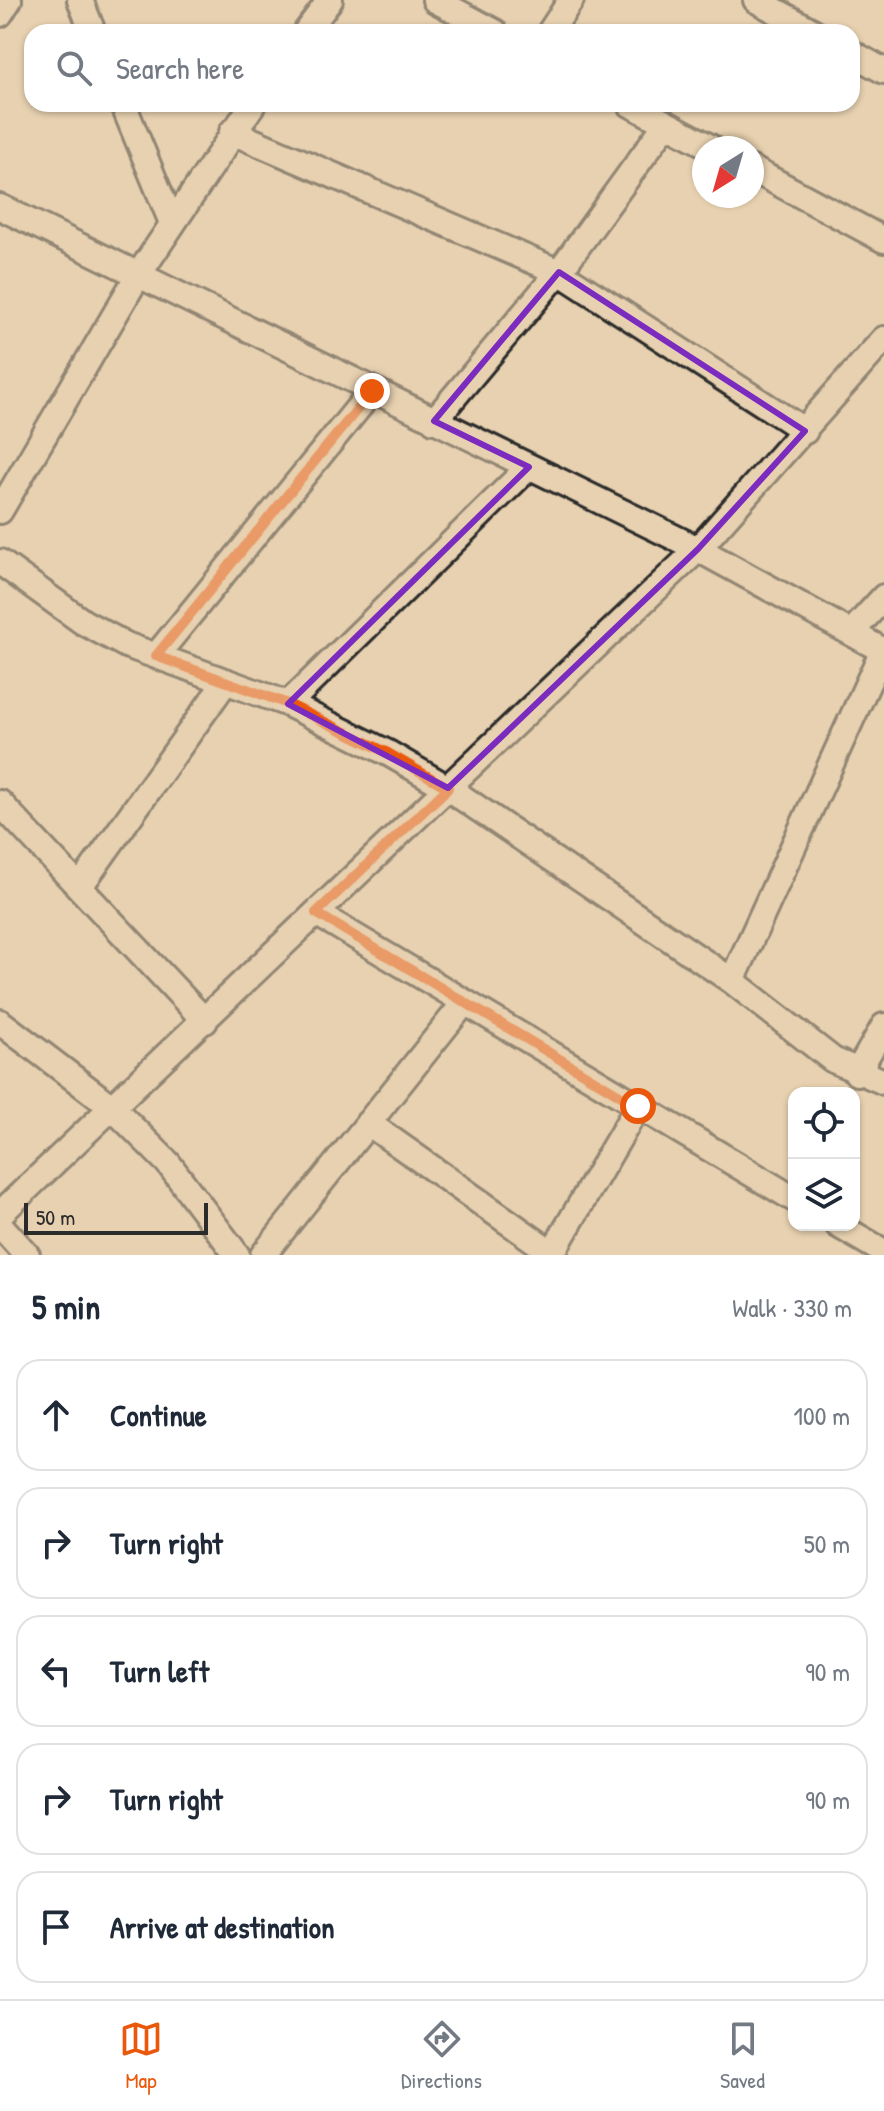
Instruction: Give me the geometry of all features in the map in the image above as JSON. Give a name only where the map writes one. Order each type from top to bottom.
[{"type":"street","points":[[0,14],[9,0]]},
{"type":"street","points":[[80,0],[90,24]]},
{"type":"street","points":[[312,24],[330,0]]},
{"type":"street","points":[[435,0],[480,24]]},
{"type":"street","points":[[555,24],[571,0]]},
{"type":"street","points":[[756,0],[800,24]]},
{"type":"street","points":[[860,56],[882,65]]},
{"type":"street","points":[[126,112],[172,223]]},
{"type":"street","points":[[0,511],[137,277],[247,112]]},
{"type":"street","points":[[644,112],[692,138]]},
{"type":"street","points":[[434,421],[559,272],[666,124]]},
{"type":"street","points":[[232,132],[559,272],[805,431]]},
{"type":"street","points":[[764,175],[884,240]]},
{"type":"street","points":[[0,207],[137,277],[698,549],[884,650],[732,981]]},
{"type":"street","points":[[0,1214],[698,549],[884,339]]},
{"type":"street","points":[[156,656],[372,391]]},
{"type":"street","points":[[288,704],[529,467]]},
{"type":"street","points":[[0,562],[83,622],[126,645],[288,704],[388,753],[448,788],[732,981],[833,1060],[857,1073],[884,1082]]},
{"type":"street","points":[[851,633],[884,597]]},
{"type":"street","points":[[81,885],[226,681]]},
{"type":"street","points":[[0,803],[81,885],[205,1021]]},
{"type":"street","points":[[316,913],[788,1195]]},
{"type":"street","points":[[263,1255],[465,1002]]},
{"type":"street","points":[[0,1022],[113,1108],[168,1163],[201,1203],[237,1255]]},
{"type":"street","points":[[857,1073],[884,1026]]},
{"type":"street","points":[[368,1123],[554,1254],[638,1106]]},
{"type":"street","points":[[0,1225],[27,1255]]},
{"type":"street","points":[[848,1231],[884,1252]]},
{"type":"highlighted area","points":[[559,272],[805,431],[698,549],[448,788],[288,704],[529,467],[434,421]]},
{"type":"route","points":[[372,391],[156,656],[288,704],[388,753],[448,788],[316,913],[638,1106]]}]
